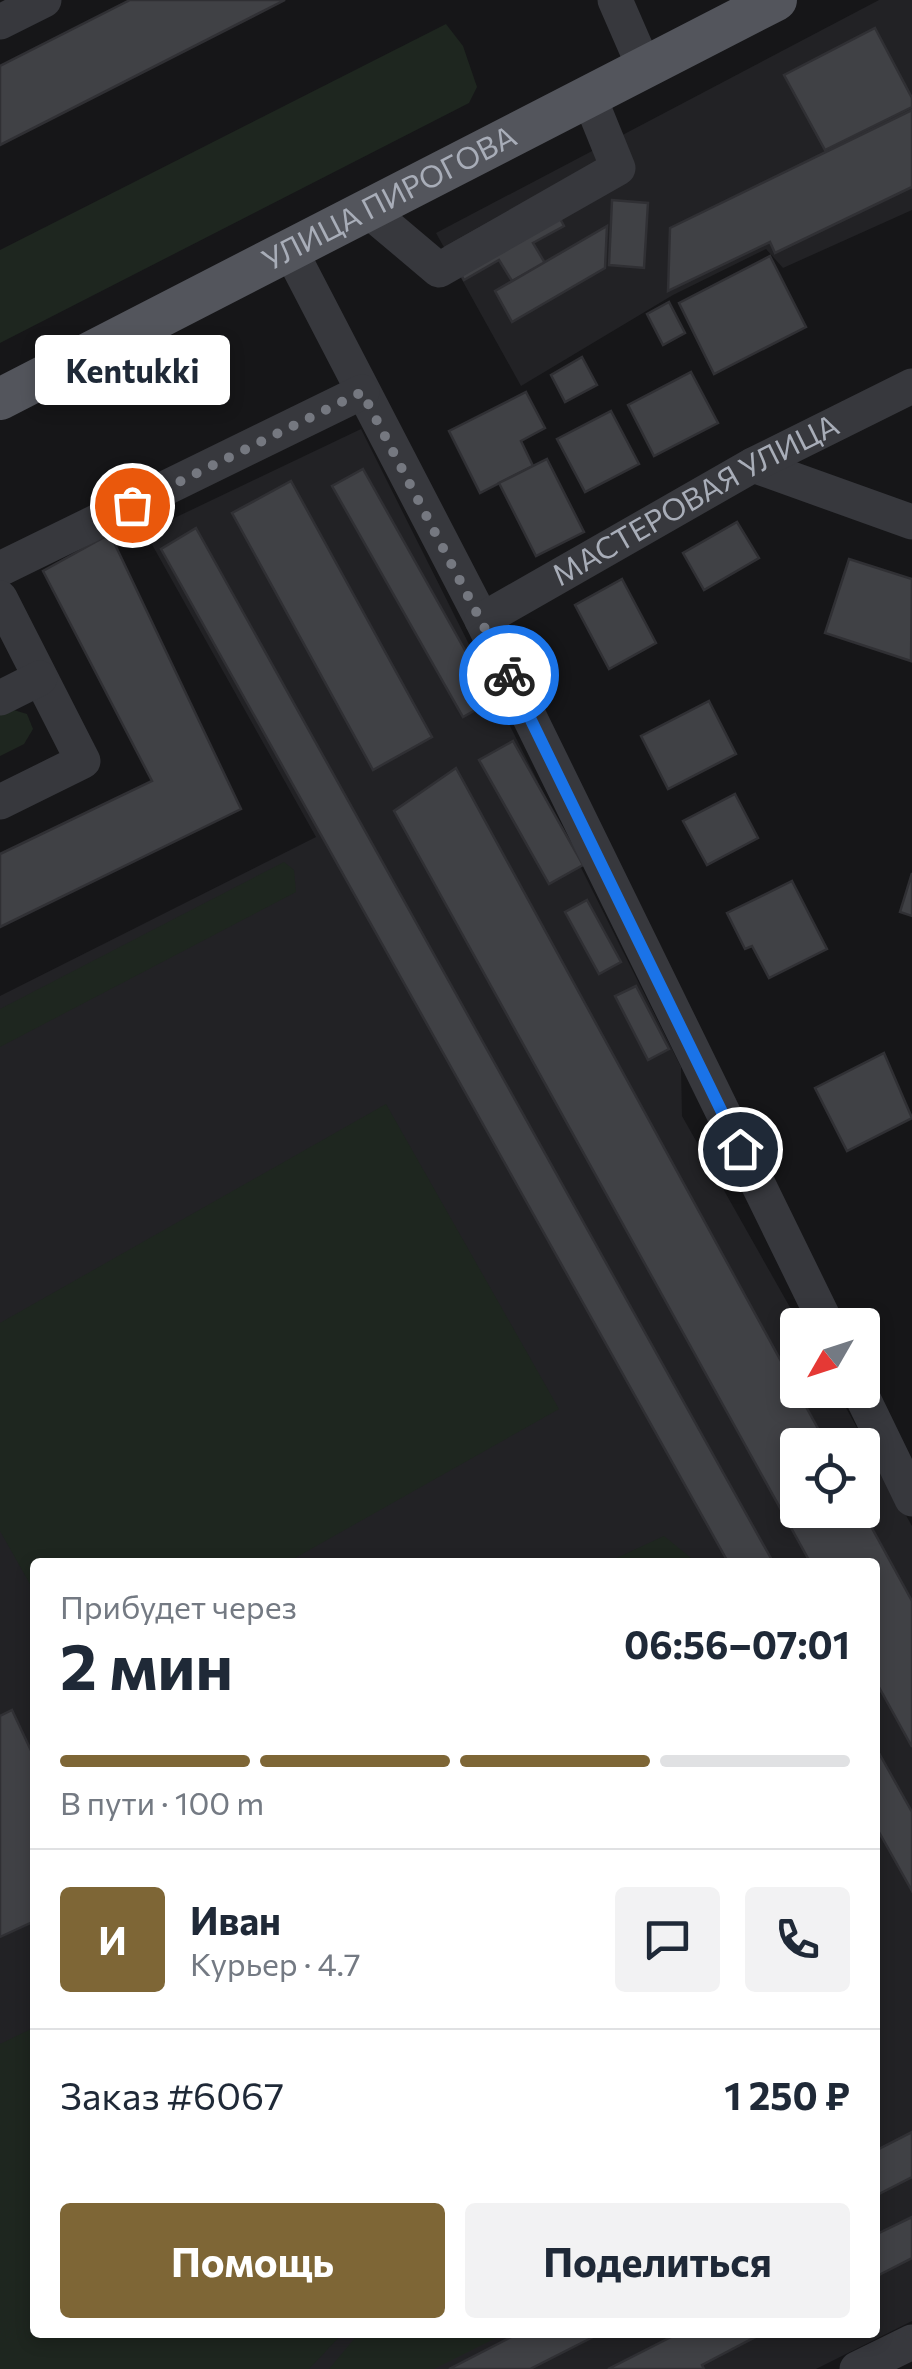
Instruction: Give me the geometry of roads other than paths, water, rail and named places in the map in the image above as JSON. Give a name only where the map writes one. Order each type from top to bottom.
[{"type":"main road","name":"УЛИЦА ПИРОГОВА","points":[[0,400],[776,0]]},
{"type":"street","points":[[0,22],[44,0]]},
{"type":"street","points":[[615,0],[644,69]]},
{"type":"street","points":[[369,211],[439,270],[618,168],[590,99]]},
{"type":"street","points":[[290,250],[482,620],[819,1308]]},
{"type":"street","name":"МАСТЕРОВАЯ УЛИЦА","points":[[482,620],[752,466],[912,386]]},
{"type":"street","points":[[0,569],[362,392]]},
{"type":"street","points":[[752,466],[912,522]]},
{"type":"street","points":[[0,598],[82,761],[0,802]]},
{"type":"street","points":[[0,698],[40,678]]},
{"type":"street","points":[[868,1408],[912,1499]]},
{"type":"street","points":[[857,2369],[912,2342]]},
{"type":"place","name":"Kentukki","points":[[132,505]]}]
